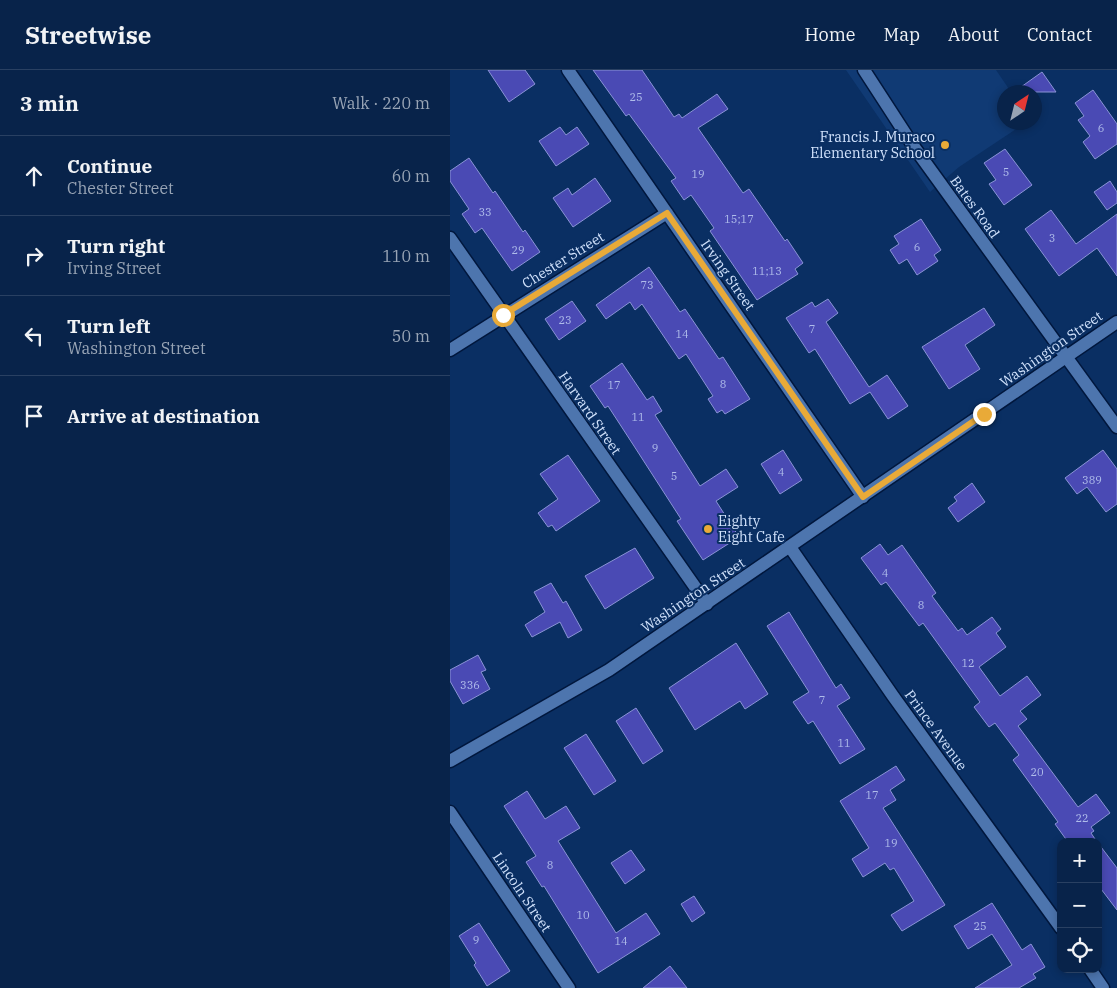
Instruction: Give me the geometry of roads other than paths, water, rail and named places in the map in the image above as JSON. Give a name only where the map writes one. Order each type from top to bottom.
[{"type":"street","name":"Irving Street","points":[[568,70],[863,497]]},
{"type":"street","name":"Bates Road","points":[[864,70],[914,147],[1117,427]]},
{"type":"street","name":"Chester Street","points":[[450,350],[667,213]]},
{"type":"street","name":"Harvard Street","points":[[450,238],[707,604]]},
{"type":"street","name":"Washington Street","points":[[450,761],[609,670],[1117,322]]},
{"type":"street","name":"Prince Avenue","points":[[790,547],[894,696],[1057,922]]},
{"type":"street","name":"Lincoln Street","points":[[450,812],[569,988]]},
{"type":"street","points":[[1093,973],[1103,988]]},
{"type":"place","name":"Francis J. Muraco Elementary School","points":[[945,145]]},
{"type":"place","name":"Eighty Eight Cafe","points":[[708,529]]}]
